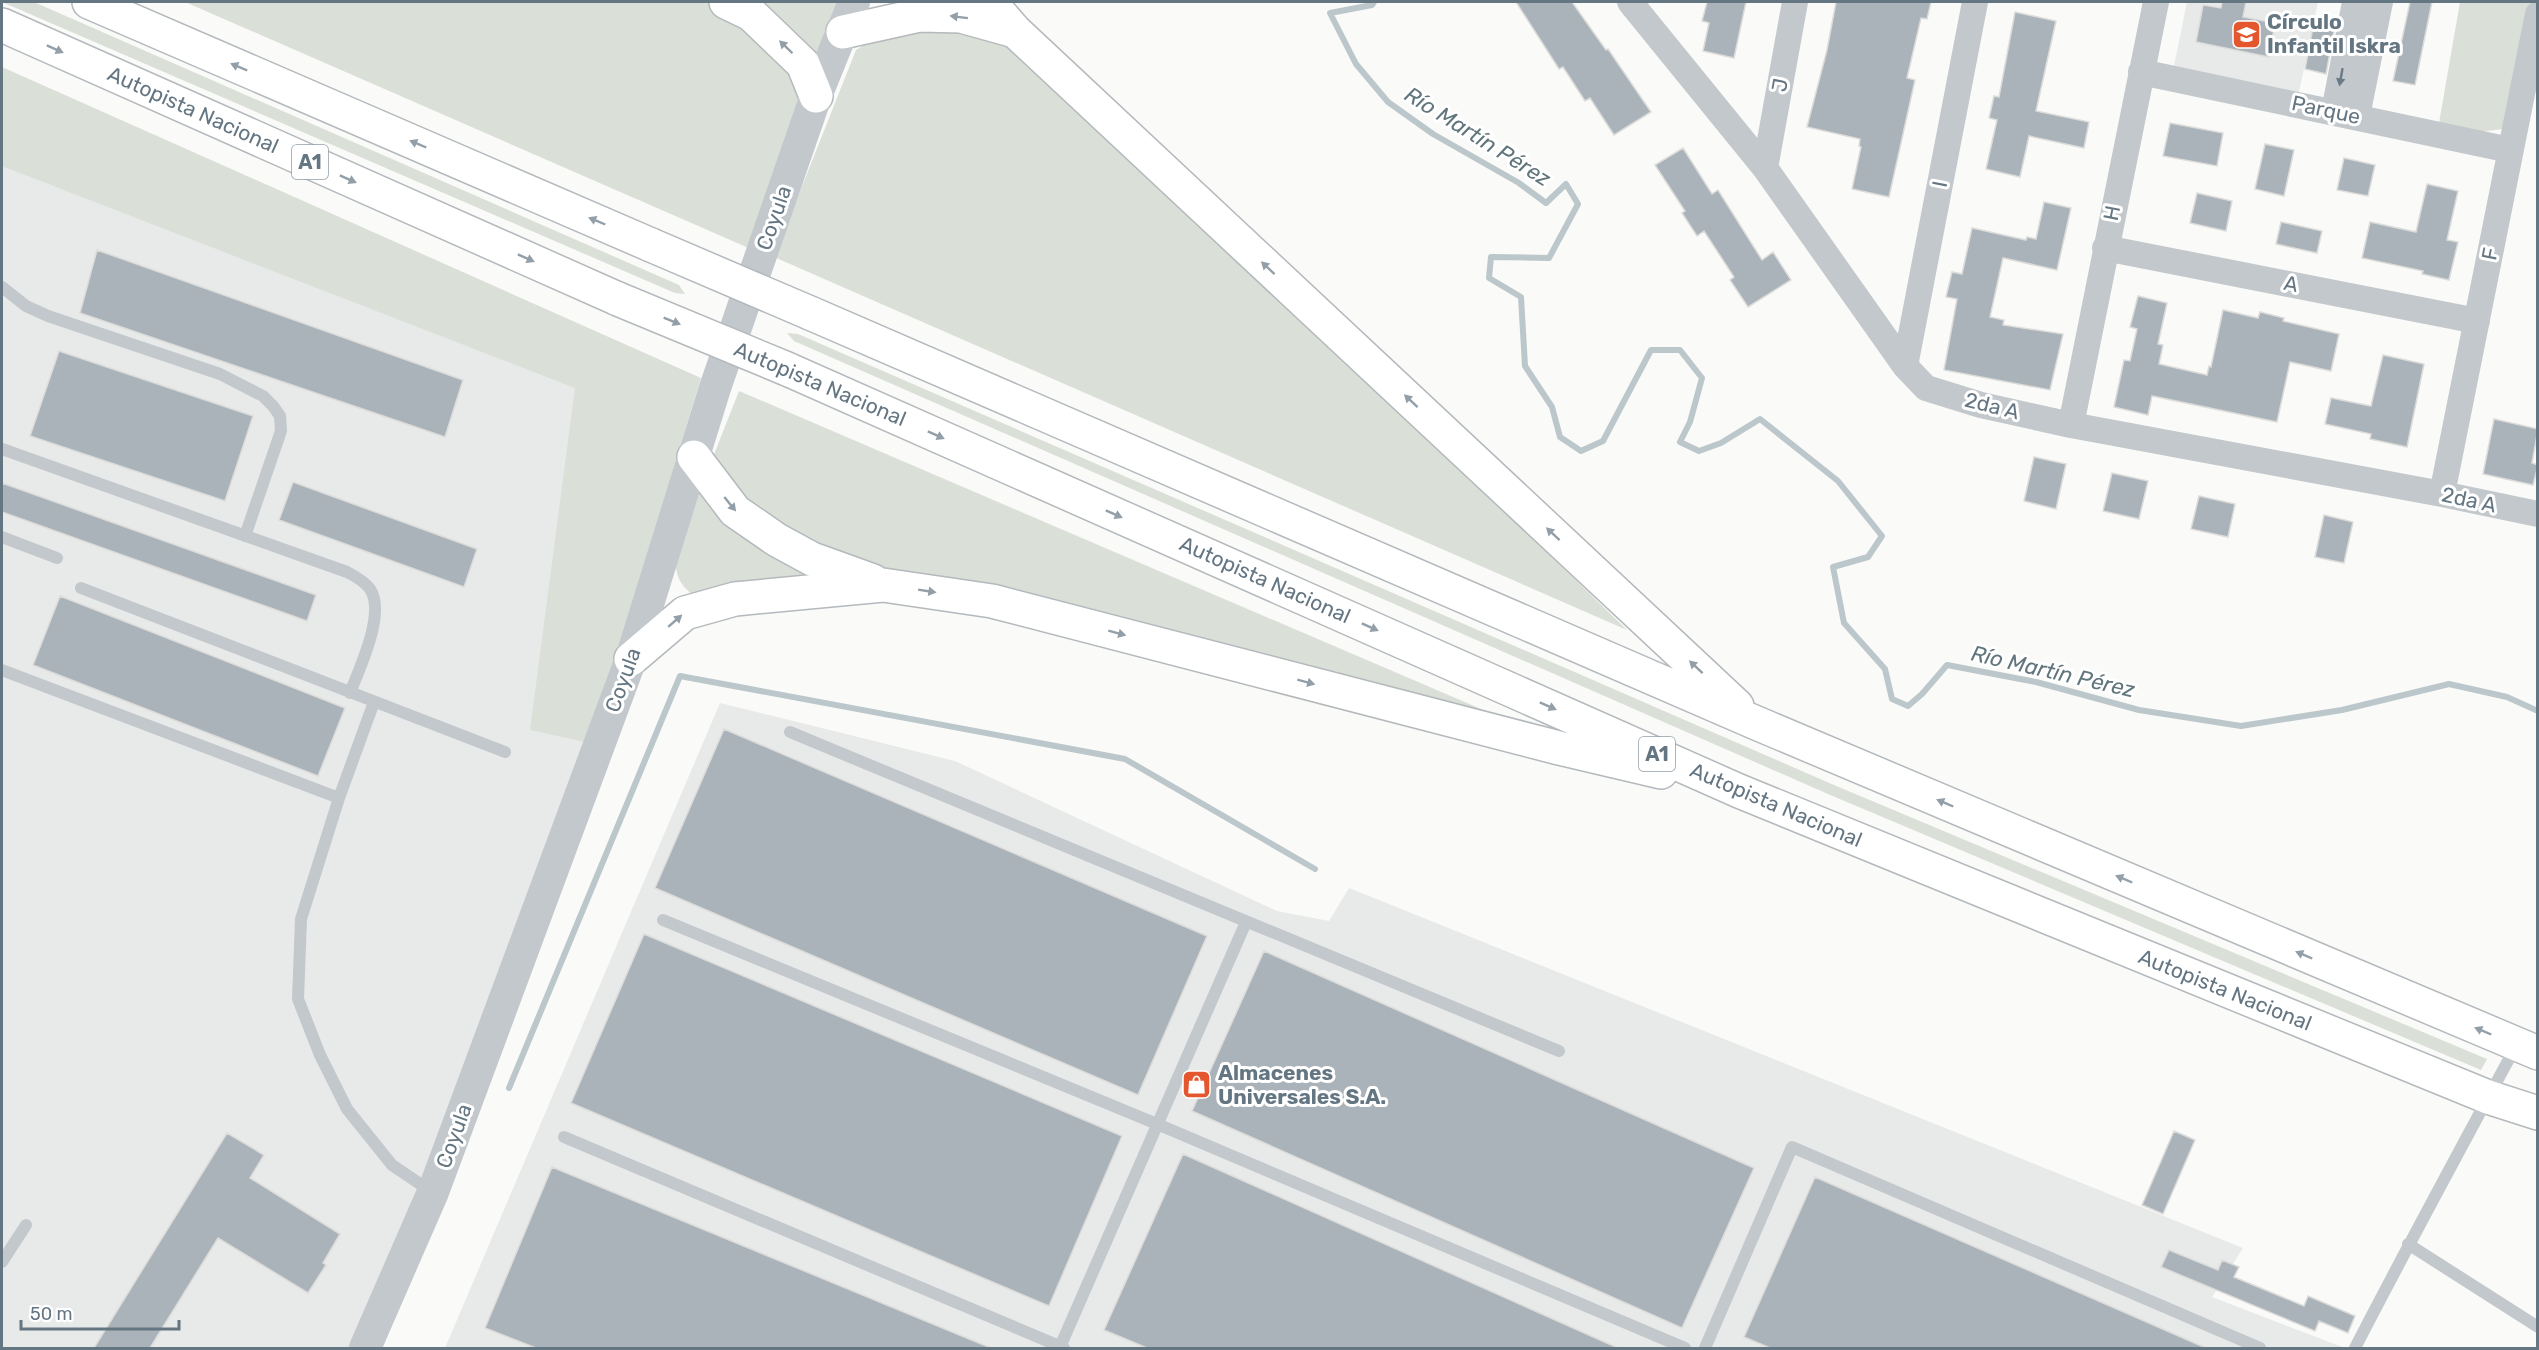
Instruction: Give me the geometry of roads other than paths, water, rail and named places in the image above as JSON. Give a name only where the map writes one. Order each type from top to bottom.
[{"type":"highway","points":[[89,2],[1754,722],[2527,1049]]},
{"type":"highway","points":[[726,2],[751,14],[803,64],[816,96]]},
{"type":"highway","points":[[990,2],[1015,31],[1754,722]]},
{"type":"highway","points":[[843,32],[920,15],[961,16],[1015,31]]},
{"type":"highway","name":"Autopista Nacional","points":[[2,25],[618,299],[787,369],[1739,790],[2488,1097],[2538,1113]]},
{"type":"highway","points":[[694,457],[735,511],[777,540],[812,559],[883,585],[992,601],[1559,748],[1739,790]]},
{"type":"highway","points":[[631,659],[684,613],[735,599],[883,585]]},
{"type":"street","name":"Coyula","points":[[365,1348],[433,1192],[631,659],[716,388],[816,96],[854,2]]},
{"type":"street","name":"2da A","points":[[1630,2],[1765,168],[1905,366],[1926,388],[1980,405],[2071,425],[2538,514]]},
{"type":"street","name":"J","points":[[1765,168],[1795,2]]},
{"type":"street","name":"I","points":[[1905,366],[1975,2]]},
{"type":"street","name":"H","points":[[2071,425],[2156,2]]},
{"type":"street","points":[[2346,114],[2355,2]]},
{"type":"street","points":[[2346,114],[2380,2]]},
{"type":"street","name":"F","points":[[2442,494],[2538,14]]},
{"type":"street","name":"Parque","points":[[2141,72],[2510,150]]},
{"type":"street","name":"A","points":[[2105,248],[2477,321]]},
{"type":"lane","points":[[2,287],[26,306],[48,316],[220,374],[262,396],[273,406],[280,416],[281,431],[245,536]]},
{"type":"lane","points":[[2,449],[347,572],[361,579],[370,589],[375,602],[376,618],[350,693]]},
{"type":"lane","points":[[2,537],[57,558]]},
{"type":"lane","points":[[81,588],[505,752]]},
{"type":"lane","points":[[2,670],[339,798]]},
{"type":"lane","points":[[374,702],[339,798],[301,918],[298,999],[320,1055],[347,1109],[392,1165],[433,1192]]},
{"type":"lane","points":[[790,732],[1559,1051]]},
{"type":"lane","points":[[663,920],[1157,1124],[1685,1348]]},
{"type":"lane","points":[[564,1137],[1062,1348],[1246,922]]},
{"type":"lane","points":[[2355,1348],[2408,1244],[2470,1135],[2488,1097],[2527,1049]]},
{"type":"lane","points":[[1705,1348],[1792,1147],[2260,1348]]},
{"type":"lane","points":[[2,1262],[26,1226]]},
{"type":"lane","points":[[2408,1244],[2538,1326]]},
{"type":"waterway","name":"Río Martín Pérez","points":[[1374,2],[1372,5],[1330,13],[1356,64],[1388,102],[1433,134],[1519,183],[1546,203],[1566,184],[1578,204],[1549,258],[1491,257],[1489,278],[1521,297],[1525,366],[1552,407],[1560,437],[1581,451],[1603,441],[1651,350],[1680,350],[1702,378],[1690,422],[1680,442],[1699,451],[1721,443],[1760,419],[1838,481],[1882,536],[1868,557],[1833,567],[1844,623],[1885,669],[1892,699],[1908,706],[1922,694],[1947,665],[2036,682],[2139,710],[2241,726],[2342,710],[2449,684],[2507,697],[2538,711]]},
{"type":"waterway","points":[[509,1088],[680,676],[1125,759],[1315,869]]},
{"type":"place","name":"Círculo Infantil Iskra","points":[[2246,34]]},
{"type":"place","name":"Almacenes Universales S.A.","points":[[1197,1085]]}]
